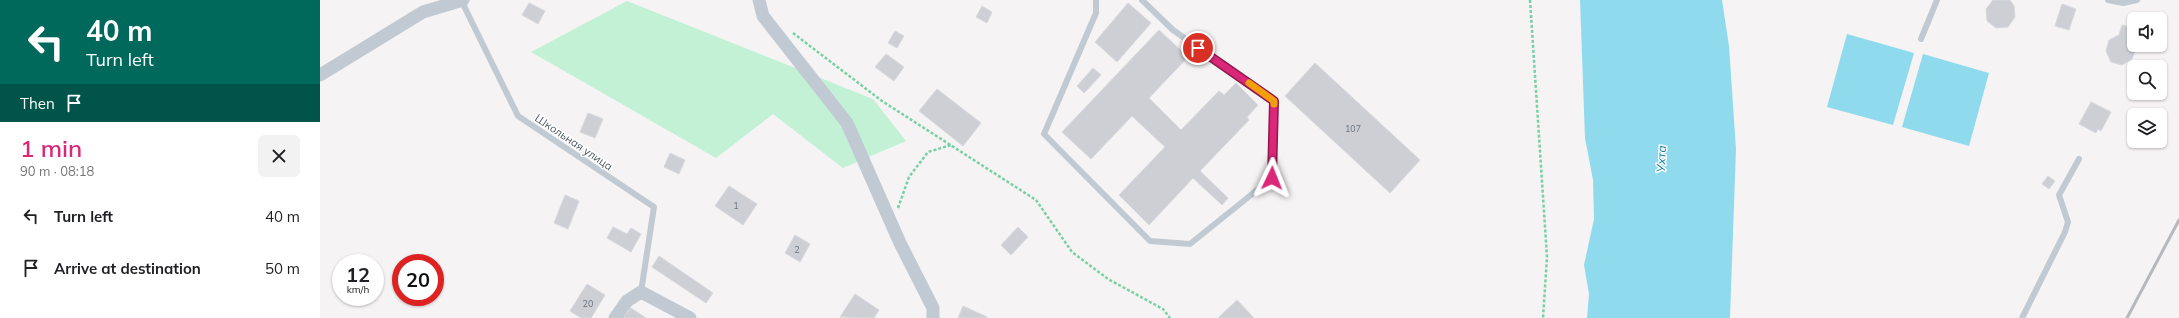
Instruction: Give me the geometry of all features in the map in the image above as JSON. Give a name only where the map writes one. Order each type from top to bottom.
[{"type":"street","points":[[320,75],[422,12],[462,0]]},
{"type":"street","points":[[759,0],[763,16],[847,123],[900,243],[933,308],[933,318]]},
{"type":"street","points":[[615,318],[627,301],[641,292],[690,318]]},
{"type":"lane","name":"Школьная улица","points":[[462,0],[518,116],[654,207],[641,292]]},
{"type":"lane","points":[[1096,0],[1096,14],[1044,134],[1150,241],[1190,244],[1272,178],[1274,101],[1173,30],[1142,0]]},
{"type":"lane","points":[[1921,39],[1937,0]]},
{"type":"lane","points":[[2108,0],[2123,3],[2137,0]]},
{"type":"lane","points":[[2022,318],[2065,232],[2068,222],[2059,195],[2079,159]]},
{"type":"path","points":[[1530,0],[1547,257],[1543,318]]},
{"type":"path","points":[[773,28],[791,31],[882,101],[1036,200],[1072,252],[1108,279],[1163,308],[1170,318]]},
{"type":"path","points":[[897,210],[909,177],[928,152],[951,145]]},
{"type":"green space","points":[[627,1],[873,99],[906,141],[843,168],[773,114],[716,158],[531,52]]},
{"type":"water","name":"Ухта","points":[[1580,0],[1722,0],[1729,46],[1736,149],[1730,318],[1587,318],[1589,294],[1584,265],[1594,219],[1593,180],[1585,138]]},
{"type":"water","points":[[1847,34],[1914,53],[1893,125],[1827,107]]},
{"type":"water","points":[[1923,54],[1989,73],[1969,146],[1902,127]]},
{"type":"building","points":[[1993,0],[2010,0],[2014,6],[2015,17],[2008,27],[1996,28],[1987,21],[1986,9]]},
{"type":"building","points":[[529,3],[545,11],[538,24],[522,15]]},
{"type":"building","points":[[1128,3],[1151,23],[1117,62],[1095,42]]},
{"type":"building","points":[[2062,4],[2076,9],[2069,30],[2055,26]]},
{"type":"building","points":[[982,6],[992,12],[987,23],[976,17]]},
{"type":"building","points":[[2122,25],[2127,26],[2127,52],[2135,52],[2132,59],[2127,60],[2127,62],[2122,65],[2111,62],[2106,51],[2109,40],[2119,35]]},
{"type":"building","points":[[1159,30],[1188,57],[1149,98],[1181,130],[1219,91],[1224,95],[1236,83],[1258,105],[1247,117],[1249,120],[1200,171],[1228,198],[1222,205],[1193,178],[1149,225],[1119,195],[1165,147],[1132,116],[1091,159],[1062,132]]},
{"type":"building","points":[[895,31],[904,36],[897,48],[888,43]]},
{"type":"building","points":[[886,54],[904,67],[894,81],[875,67]]},
{"type":"building","points":[[1315,63],[1420,160],[1390,193],[1285,96]]},
{"type":"building","points":[[1093,68],[1101,75],[1084,93],[1077,86]]},
{"type":"building","points":[[937,89],[981,123],[963,146],[919,111]]},
{"type":"building","points":[[2091,102],[2111,112],[2101,131],[2098,129],[2096,133],[2079,124]]},
{"type":"building","points":[[588,113],[603,119],[595,138],[580,132]]},
{"type":"building","points":[[670,153],[685,160],[679,174],[664,167]]},
{"type":"building","points":[[2048,176],[2055,181],[2049,189],[2042,184]]},
{"type":"building","points":[[729,186],[757,204],[743,225],[715,206]]},
{"type":"building","points":[[565,195],[579,201],[568,229],[554,223]]},
{"type":"building","points":[[613,227],[627,234],[631,228],[641,234],[631,252],[607,238]]},
{"type":"building","points":[[1018,227],[1028,237],[1011,255],[1001,245]]},
{"type":"building","points":[[795,235],[810,244],[800,262],[785,253]]},
{"type":"building","points":[[659,256],[713,293],[706,303],[652,267]]},
{"type":"building","points":[[587,284],[605,295],[591,318],[581,318],[570,311]]},
{"type":"building","points":[[855,294],[879,310],[874,318],[840,317]]},
{"type":"building","points":[[1237,300],[1254,318],[1218,318]]},
{"type":"building","points":[[963,306],[987,317],[987,318],[958,318]]},
{"type":"building","points":[[631,308],[646,318],[623,318]]},
{"type":"railway","points":[[2127,318],[2179,220]]},
{"type":"slow traffic","points":[[1249,83],[1274,101],[1274,104]]},
{"type":"route","points":[[1198,48],[1274,101],[1272,178]]}]
